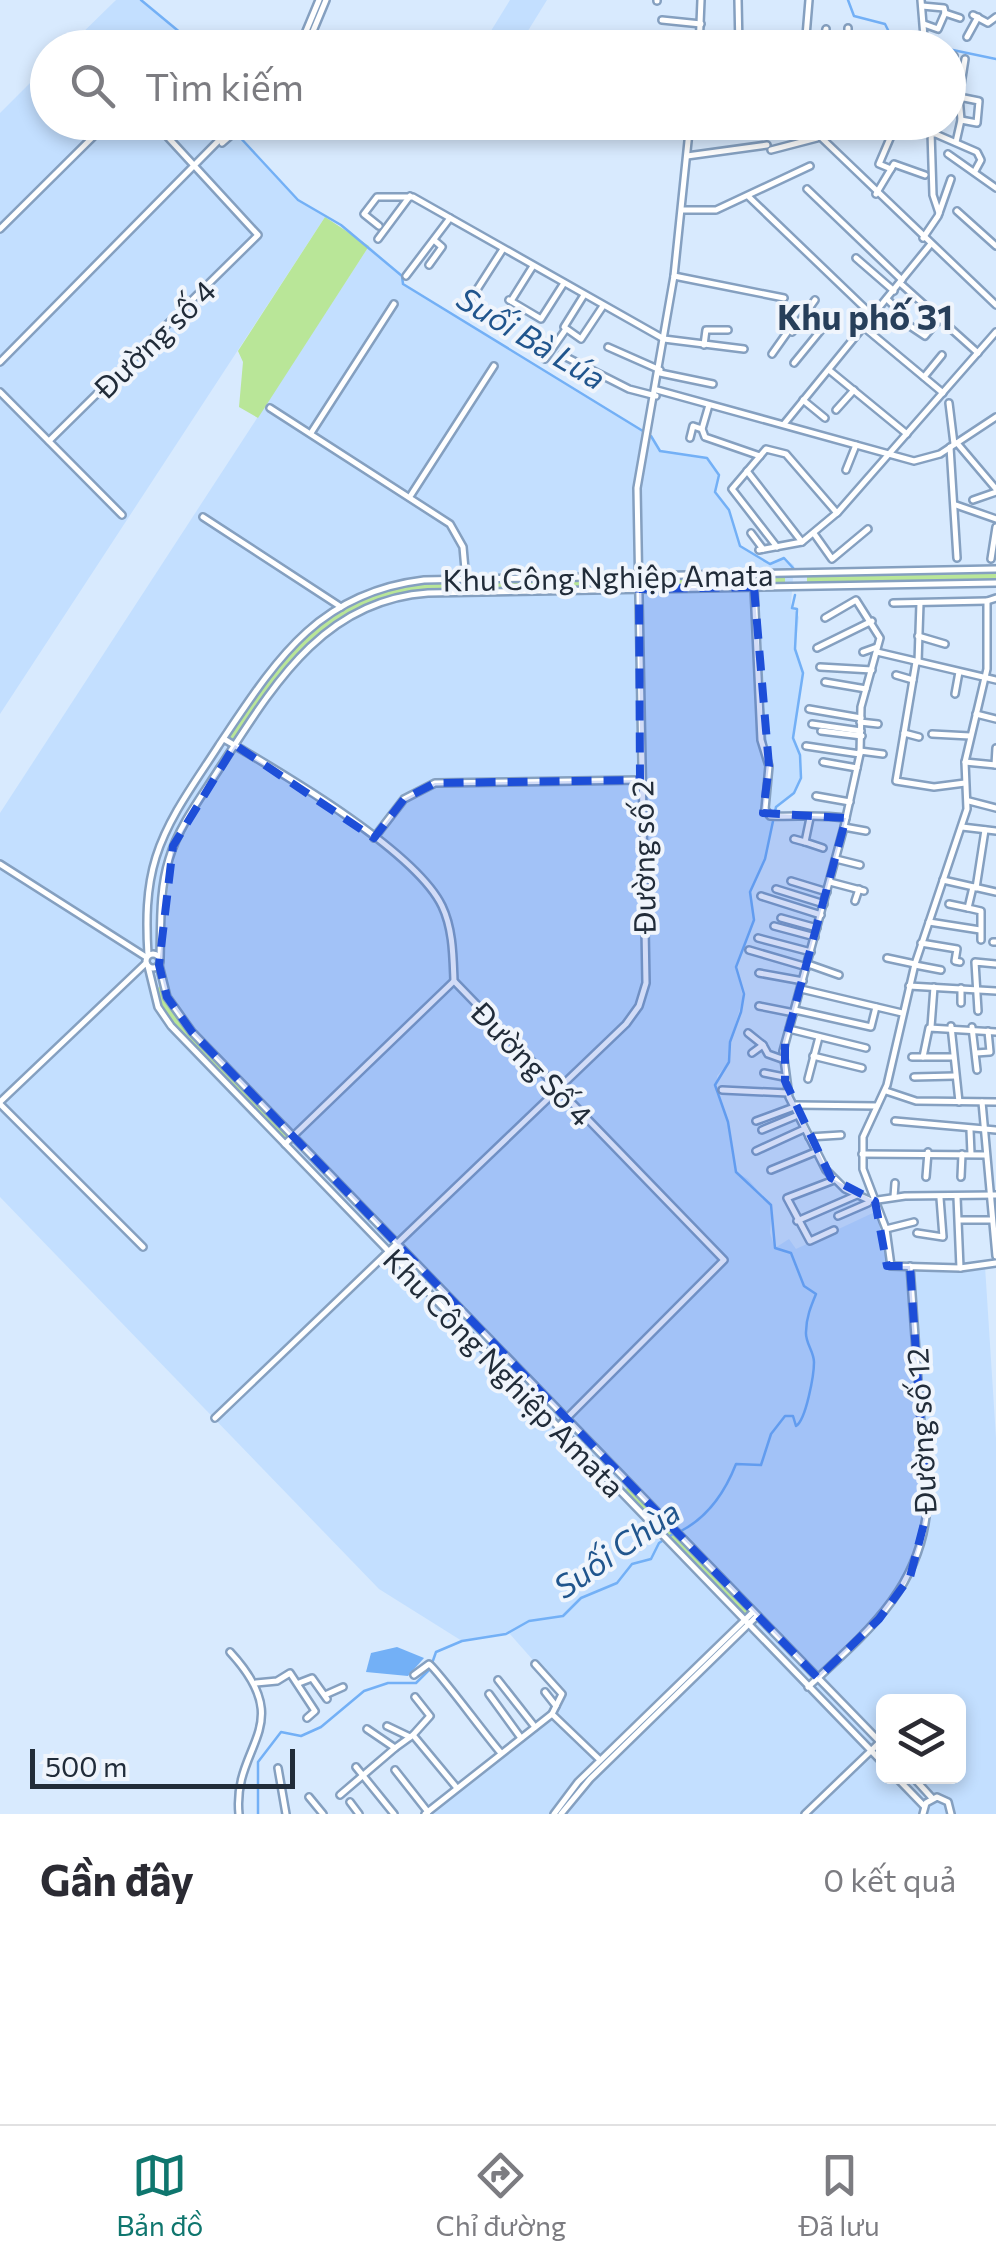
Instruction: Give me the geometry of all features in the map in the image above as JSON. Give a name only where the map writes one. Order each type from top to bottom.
[{"type":"street","points":[[310,30],[323,0]]},
{"type":"street","points":[[700,30],[701,0]]},
{"type":"street","points":[[738,0],[739,30]]},
{"type":"street","points":[[806,30],[808,0]]},
{"type":"street","points":[[924,24],[938,30],[944,8],[922,3],[924,30]]},
{"type":"street","points":[[945,13],[960,18]]},
{"type":"street","points":[[968,37],[976,16],[988,23],[996,17]]},
{"type":"street","points":[[662,20],[701,24]]},
{"type":"street","points":[[966,98],[978,101],[977,123],[966,121]]},
{"type":"street","points":[[0,229],[90,140]]},
{"type":"street","points":[[171,140],[197,168]]},
{"type":"street","points":[[0,362],[224,140]]},
{"type":"street","name":"Đường số 2","points":[[216,1418],[626,1024],[645,988],[637,488],[660,371],[688,140]]},
{"type":"street","points":[[687,156],[798,140]]},
{"type":"street","points":[[819,140],[996,305]]},
{"type":"street","points":[[889,140],[879,164],[891,169]]},
{"type":"street","points":[[933,140],[938,213]]},
{"type":"street","points":[[951,140],[981,156],[975,171]]},
{"type":"street","points":[[948,154],[996,188]]},
{"type":"street","points":[[876,194],[896,164],[925,175]]},
{"type":"street","points":[[682,210],[716,210],[810,166]]},
{"type":"street","name":"Đường số 4","points":[[49,441],[258,234],[197,168]]},
{"type":"street","points":[[923,238],[951,179]]},
{"type":"street","points":[[806,189],[978,352]]},
{"type":"street","points":[[378,239],[410,196]]},
{"type":"street","points":[[379,226],[364,215],[376,197],[410,196],[664,340],[744,350]]},
{"type":"street","points":[[749,197],[873,316]]},
{"type":"street","points":[[957,211],[996,246]]},
{"type":"street","points":[[406,276],[450,218]]},
{"type":"street","points":[[430,265],[442,246],[434,240]]},
{"type":"street","points":[[784,424],[930,246]]},
{"type":"street","points":[[468,302],[503,249]]},
{"type":"street","points":[[856,258],[894,291]]},
{"type":"street","points":[[533,266],[510,301],[542,318],[564,283]]},
{"type":"street","points":[[674,276],[784,298]]},
{"type":"street","points":[[546,359],[584,295]]},
{"type":"street","points":[[887,299],[925,336],[940,318]]},
{"type":"street","points":[[772,354],[814,300]]},
{"type":"street","points":[[311,432],[394,304]]},
{"type":"street","points":[[566,330],[583,339],[603,306]]},
{"type":"street","points":[[794,363],[830,319]]},
{"type":"street","points":[[864,327],[943,393]]},
{"type":"street","points":[[704,345],[706,330],[728,330]]},
{"type":"street","points":[[750,533],[761,550],[802,542],[814,534],[837,513],[996,332]]},
{"type":"street","points":[[608,347],[660,371],[713,384]]},
{"type":"street","points":[[562,355],[629,388],[922,460],[996,418]]},
{"type":"street","points":[[924,377],[942,355]]},
{"type":"street","points":[[411,495],[494,366]]},
{"type":"street","points":[[829,370],[907,434]]},
{"type":"street","points":[[836,410],[854,390]]},
{"type":"street","points":[[0,392],[122,515]]},
{"type":"street","points":[[802,400],[826,418]]},
{"type":"street","points":[[949,403],[950,438],[996,490],[973,500]]},
{"type":"street","points":[[709,405],[702,428],[706,439],[760,456]]},
{"type":"street","points":[[270,408],[411,495],[455,530],[465,555],[467,592]]},
{"type":"street","points":[[690,438],[693,426],[702,428]]},
{"type":"street","points":[[846,470],[856,445]]},
{"type":"street","points":[[954,445],[958,558]]},
{"type":"street","points":[[777,546],[732,489],[768,448],[786,454],[837,513]]},
{"type":"street","points":[[746,472],[802,542]]},
{"type":"street","points":[[956,505],[996,519]]},
{"type":"street","points":[[203,518],[341,606]]},
{"type":"street","points":[[991,559],[996,527]]},
{"type":"street","points":[[814,534],[832,559],[868,529]]},
{"type":"street","name":"Khu Công Nghiệp Amata","points":[[876,1757],[164,1016],[147,960],[149,890],[168,825],[280,655],[310,627],[341,606],[408,582],[996,570]]},
{"type":"street","points":[[790,572],[790,587]]},
{"type":"street","points":[[803,572],[803,586]]},
{"type":"street","name":"Khu Công Nghiệp Amata","points":[[876,1738],[182,1020],[167,997],[160,961],[163,884],[180,830],[284,670],[330,628],[393,599],[467,592],[996,583]]},
{"type":"street","points":[[754,587],[761,740],[769,766],[765,809],[773,816],[810,818]]},
{"type":"street","points":[[965,783],[934,787],[898,782],[917,662],[920,603],[923,599],[996,598]]},
{"type":"street","points":[[825,618],[856,600],[878,633],[877,650],[860,720],[860,752],[850,802],[782,1059],[788,1092],[815,1152],[834,1180],[872,1201]]},
{"type":"street","points":[[987,600],[985,679],[965,762],[969,802],[915,964],[886,1091],[866,1124],[862,1154],[872,1201],[886,1228],[888,1264],[960,1268],[996,1264]]},
{"type":"street","points":[[893,603],[920,603]]},
{"type":"street","points":[[817,648],[872,621]]},
{"type":"street","points":[[905,634],[945,644]]},
{"type":"street","points":[[863,652],[877,650],[996,680]]},
{"type":"street","points":[[820,667],[872,670]]},
{"type":"street","points":[[956,694],[958,672]]},
{"type":"street","points":[[896,675],[913,680]]},
{"type":"street","points":[[825,682],[866,689]]},
{"type":"street","points":[[809,709],[878,724]]},
{"type":"street","points":[[976,714],[996,719]]},
{"type":"street","points":[[812,724],[862,733]]},
{"type":"street","points":[[821,731],[862,733]]},
{"type":"street","points":[[904,734],[920,736]]},
{"type":"street","points":[[932,734],[970,736]]},
{"type":"street","name":"Đường Số 4","points":[[224,739],[374,838],[418,872],[442,905],[452,939],[454,981],[724,1261],[567,1418]]},
{"type":"street","points":[[806,746],[883,754]]},
{"type":"street","points":[[965,762],[996,765],[996,748]]},
{"type":"street","points":[[823,762],[857,768]]},
{"type":"street","points":[[374,838],[404,799],[435,783],[640,780]]},
{"type":"street","points":[[816,796],[850,802]]},
{"type":"street","points":[[969,802],[996,808]]},
{"type":"street","points":[[805,842],[814,814],[846,818]]},
{"type":"street","points":[[168,825],[180,830]]},
{"type":"street","points":[[844,826],[866,832]]},
{"type":"street","points":[[962,827],[996,831]]},
{"type":"street","points":[[968,908],[985,830]]},
{"type":"street","points":[[794,839],[823,848]]},
{"type":"street","points":[[836,859],[860,865]]},
{"type":"street","points":[[0,864],[147,960],[160,961]]},
{"type":"street","points":[[942,880],[996,892]]},
{"type":"street","points":[[791,881],[827,892]]},
{"type":"street","points":[[830,882],[861,890],[855,901]]},
{"type":"street","points":[[776,889],[824,904]]},
{"type":"street","points":[[761,896],[821,915]]},
{"type":"street","points":[[949,904],[981,911],[981,940]]},
{"type":"street","points":[[781,918],[818,928]]},
{"type":"street","points":[[928,921],[980,930]]},
{"type":"street","points":[[774,926],[815,937]]},
{"type":"street","points":[[758,938],[811,952]]},
{"type":"street","points":[[922,943],[957,950],[955,960],[960,962]]},
{"type":"street","points":[[749,950],[838,975]]},
{"type":"street","points":[[888,958],[915,964],[926,971],[941,970]]},
{"type":"street","points":[[143,1247],[0,1103],[147,960],[160,961]]},
{"type":"street","points":[[978,1011],[974,962],[996,964]]},
{"type":"street","points":[[759,973],[902,1013]]},
{"type":"street","points":[[285,1144],[454,981]]},
{"type":"street","points":[[909,986],[996,991]]},
{"type":"street","points":[[932,1027],[934,987]]},
{"type":"street","points":[[961,988],[961,1003]]},
{"type":"street","points":[[758,1006],[871,1027],[876,1006]]},
{"type":"street","points":[[951,1026],[958,1102]]},
{"type":"street","points":[[923,1057],[927,1030],[932,1027],[972,1027],[992,1032],[993,1052],[976,1053]]},
{"type":"street","points":[[972,1027],[977,1070]]},
{"type":"street","points":[[789,1029],[866,1048]]},
{"type":"street","points":[[748,1034],[768,1054],[782,1059]]},
{"type":"street","points":[[808,1079],[819,1037]]},
{"type":"street","points":[[752,1052],[763,1045]]},
{"type":"street","points":[[813,1056],[862,1068]]},
{"type":"street","points":[[912,1057],[953,1057]]},
{"type":"street","points":[[764,1072],[784,1077]]},
{"type":"street","points":[[914,1077],[955,1076]]},
{"type":"street","points":[[722,1090],[788,1092]]},
{"type":"street","points":[[886,1091],[908,1100],[996,1102]]},
{"type":"street","points":[[982,1102],[996,1256]]},
{"type":"street","points":[[756,1121],[794,1106],[877,1106]]},
{"type":"street","points":[[762,1130],[798,1115]]},
{"type":"street","points":[[895,1121],[996,1130]]},
{"type":"street","points":[[756,1152],[804,1129]]},
{"type":"street","points":[[970,1130],[971,1154]]},
{"type":"street","points":[[808,1137],[841,1136]]},
{"type":"street","points":[[771,1170],[815,1152]]},
{"type":"street","points":[[926,1177],[928,1152]]},
{"type":"street","points":[[862,1154],[971,1154],[996,1161]]},
{"type":"street","points":[[961,1178],[962,1154]]},
{"type":"street","points":[[834,1180],[787,1198],[810,1240],[834,1230]]},
{"type":"street","points":[[894,1197],[895,1183]]},
{"type":"street","points":[[797,1221],[857,1195]]},
{"type":"street","points":[[838,1216],[872,1201],[894,1197],[992,1195]]},
{"type":"street","points":[[957,1197],[960,1268]]},
{"type":"street","points":[[918,1233],[943,1236],[940,1198]]},
{"type":"street","points":[[960,1220],[992,1220]]},
{"type":"street","points":[[886,1228],[914,1222]]},
{"type":"street","name":"Đường số 12","points":[[808,1687],[896,1600],[922,1544],[927,1508],[910,1266]]},
{"type":"street","points":[[474,1340],[482,1331]]},
{"type":"street","points":[[558,1427],[567,1418]]},
{"type":"street","points":[[622,1492],[631,1483]]},
{"type":"street","points":[[558,1814],[596,1769],[755,1614]]},
{"type":"street","points":[[230,1652],[256,1683],[264,1713],[236,1799],[238,1814]]},
{"type":"street","points":[[395,1770],[427,1813],[552,1714],[562,1694],[535,1664]]},
{"type":"street","points":[[414,1676],[431,1665],[501,1754]]},
{"type":"street","points":[[256,1683],[277,1681],[290,1673],[314,1711],[307,1718]]},
{"type":"street","points":[[299,1683],[312,1678],[326,1697],[343,1687]]},
{"type":"street","points":[[498,1680],[535,1727]]},
{"type":"street","points":[[545,1692],[556,1706]]},
{"type":"street","points":[[489,1694],[521,1738]]},
{"type":"street","points":[[340,1795],[430,1716],[415,1697]]},
{"type":"street","points":[[552,1714],[600,1760]]},
{"type":"street","points":[[387,1726],[411,1736],[458,1788]]},
{"type":"street","points":[[368,1729],[395,1748]]},
{"type":"street","points":[[596,1769],[600,1760],[634,1732]]},
{"type":"street","points":[[805,1814],[876,1748]]},
{"type":"street","points":[[356,1767],[394,1814]]},
{"type":"street","points":[[278,1768],[286,1814]]},
{"type":"street","points":[[902,1784],[924,1810],[932,1798]]},
{"type":"street","points":[[919,1784],[932,1798],[948,1802],[952,1814]]},
{"type":"street","points":[[310,1798],[324,1814]]},
{"type":"street","points":[[350,1802],[359,1814]]},
{"type":"highlighted area","points":[[754,587],[769,766],[763,813],[846,818],[785,1043],[785,1081],[831,1178],[875,1201],[887,1266],[910,1266],[927,1512],[910,1577],[879,1619],[818,1678],[192,1032],[167,997],[159,965],[173,846],[235,745],[374,838],[404,799],[435,783],[640,780],[639,589]]},
{"type":"shaded area","points":[[116,0],[141,0],[177,30],[85,30]]},
{"type":"shaded area","points":[[510,0],[547,0],[528,30],[492,30]]},
{"type":"shaded area","points":[[30,83],[30,140],[241,140],[297,200],[325,217],[0,714],[0,113]]},
{"type":"shaded area","points":[[369,246],[402,276],[403,284],[651,436],[658,450],[707,458],[719,475],[715,493],[729,510],[740,546],[770,564],[784,558],[794,565],[791,604],[799,617],[795,649],[803,673],[793,738],[800,755],[801,778],[794,793],[776,806],[765,859],[751,889],[754,920],[736,967],[743,998],[730,1042],[729,1062],[717,1076],[716,1092],[728,1122],[736,1172],[748,1179],[772,1208],[770,1233],[775,1248],[789,1239],[796,1249],[877,1211],[890,1267],[985,1266],[996,1438],[996,1814],[427,1814],[531,1732],[563,1701],[563,1694],[509,1633],[462,1641],[379,1589],[0,1197],[0,813]]},
{"type":"green space","points":[[325,217],[369,246],[258,418],[239,407],[243,362],[238,351]]},
{"type":"green space","points":[[996,571],[996,581],[807,584],[807,574]]},
{"type":"green space","points":[[785,574],[785,585],[640,587],[639,577]]},
{"type":"green space","points":[[637,577],[638,587],[468,590],[468,581]]},
{"type":"green space","points":[[424,582],[465,582],[466,590],[384,600],[353,613],[302,652],[234,744],[226,739],[285,657],[329,617],[387,590]]},
{"type":"green space","points":[[160,986],[180,1021],[292,1136],[286,1141],[173,1025],[155,991]]},
{"type":"green space","points":[[630,1485],[751,1612],[745,1618],[624,1491]]},
{"type":"water","points":[[397,1647],[424,1658],[408,1676],[366,1672],[371,1653]]},
{"type":"waterway","name":"Suối Bà Lúa","points":[[141,0],[177,30]]},
{"type":"waterway","points":[[848,0],[854,16],[885,24],[888,30]]},
{"type":"waterway","points":[[966,53],[996,59]]},
{"type":"waterway","name":"Suối Bà Lúa","points":[[242,140],[298,200],[341,225],[402,276],[403,284],[651,436],[660,451],[707,458],[719,475],[715,492],[729,510],[740,546],[770,564],[784,558],[794,569]]},
{"type":"waterway","name":"Suối Chùa","points":[[681,1531],[714,1503],[736,1464],[761,1465],[771,1434],[785,1416],[793,1416],[796,1426],[800,1422],[814,1368],[806,1332],[816,1294],[804,1286],[791,1253],[775,1248],[771,1205],[736,1172],[728,1122],[715,1085],[729,1062],[730,1042],[741,1012],[744,994],[736,967],[754,920],[750,892],[765,859],[776,807],[794,793],[801,778],[800,755],[793,738],[803,673],[795,649],[795,595]]},
{"type":"waterway","name":"Suối Chùa","points":[[258,1814],[258,1762],[281,1732],[301,1736],[321,1727],[364,1691],[388,1683],[416,1683],[430,1669],[436,1652],[462,1641],[506,1634],[529,1621],[563,1616],[581,1598],[617,1583],[632,1564],[651,1559],[659,1543],[673,1534]]},
{"type":"district","name":"Khu phố 31","points":[[865,315]]}]
